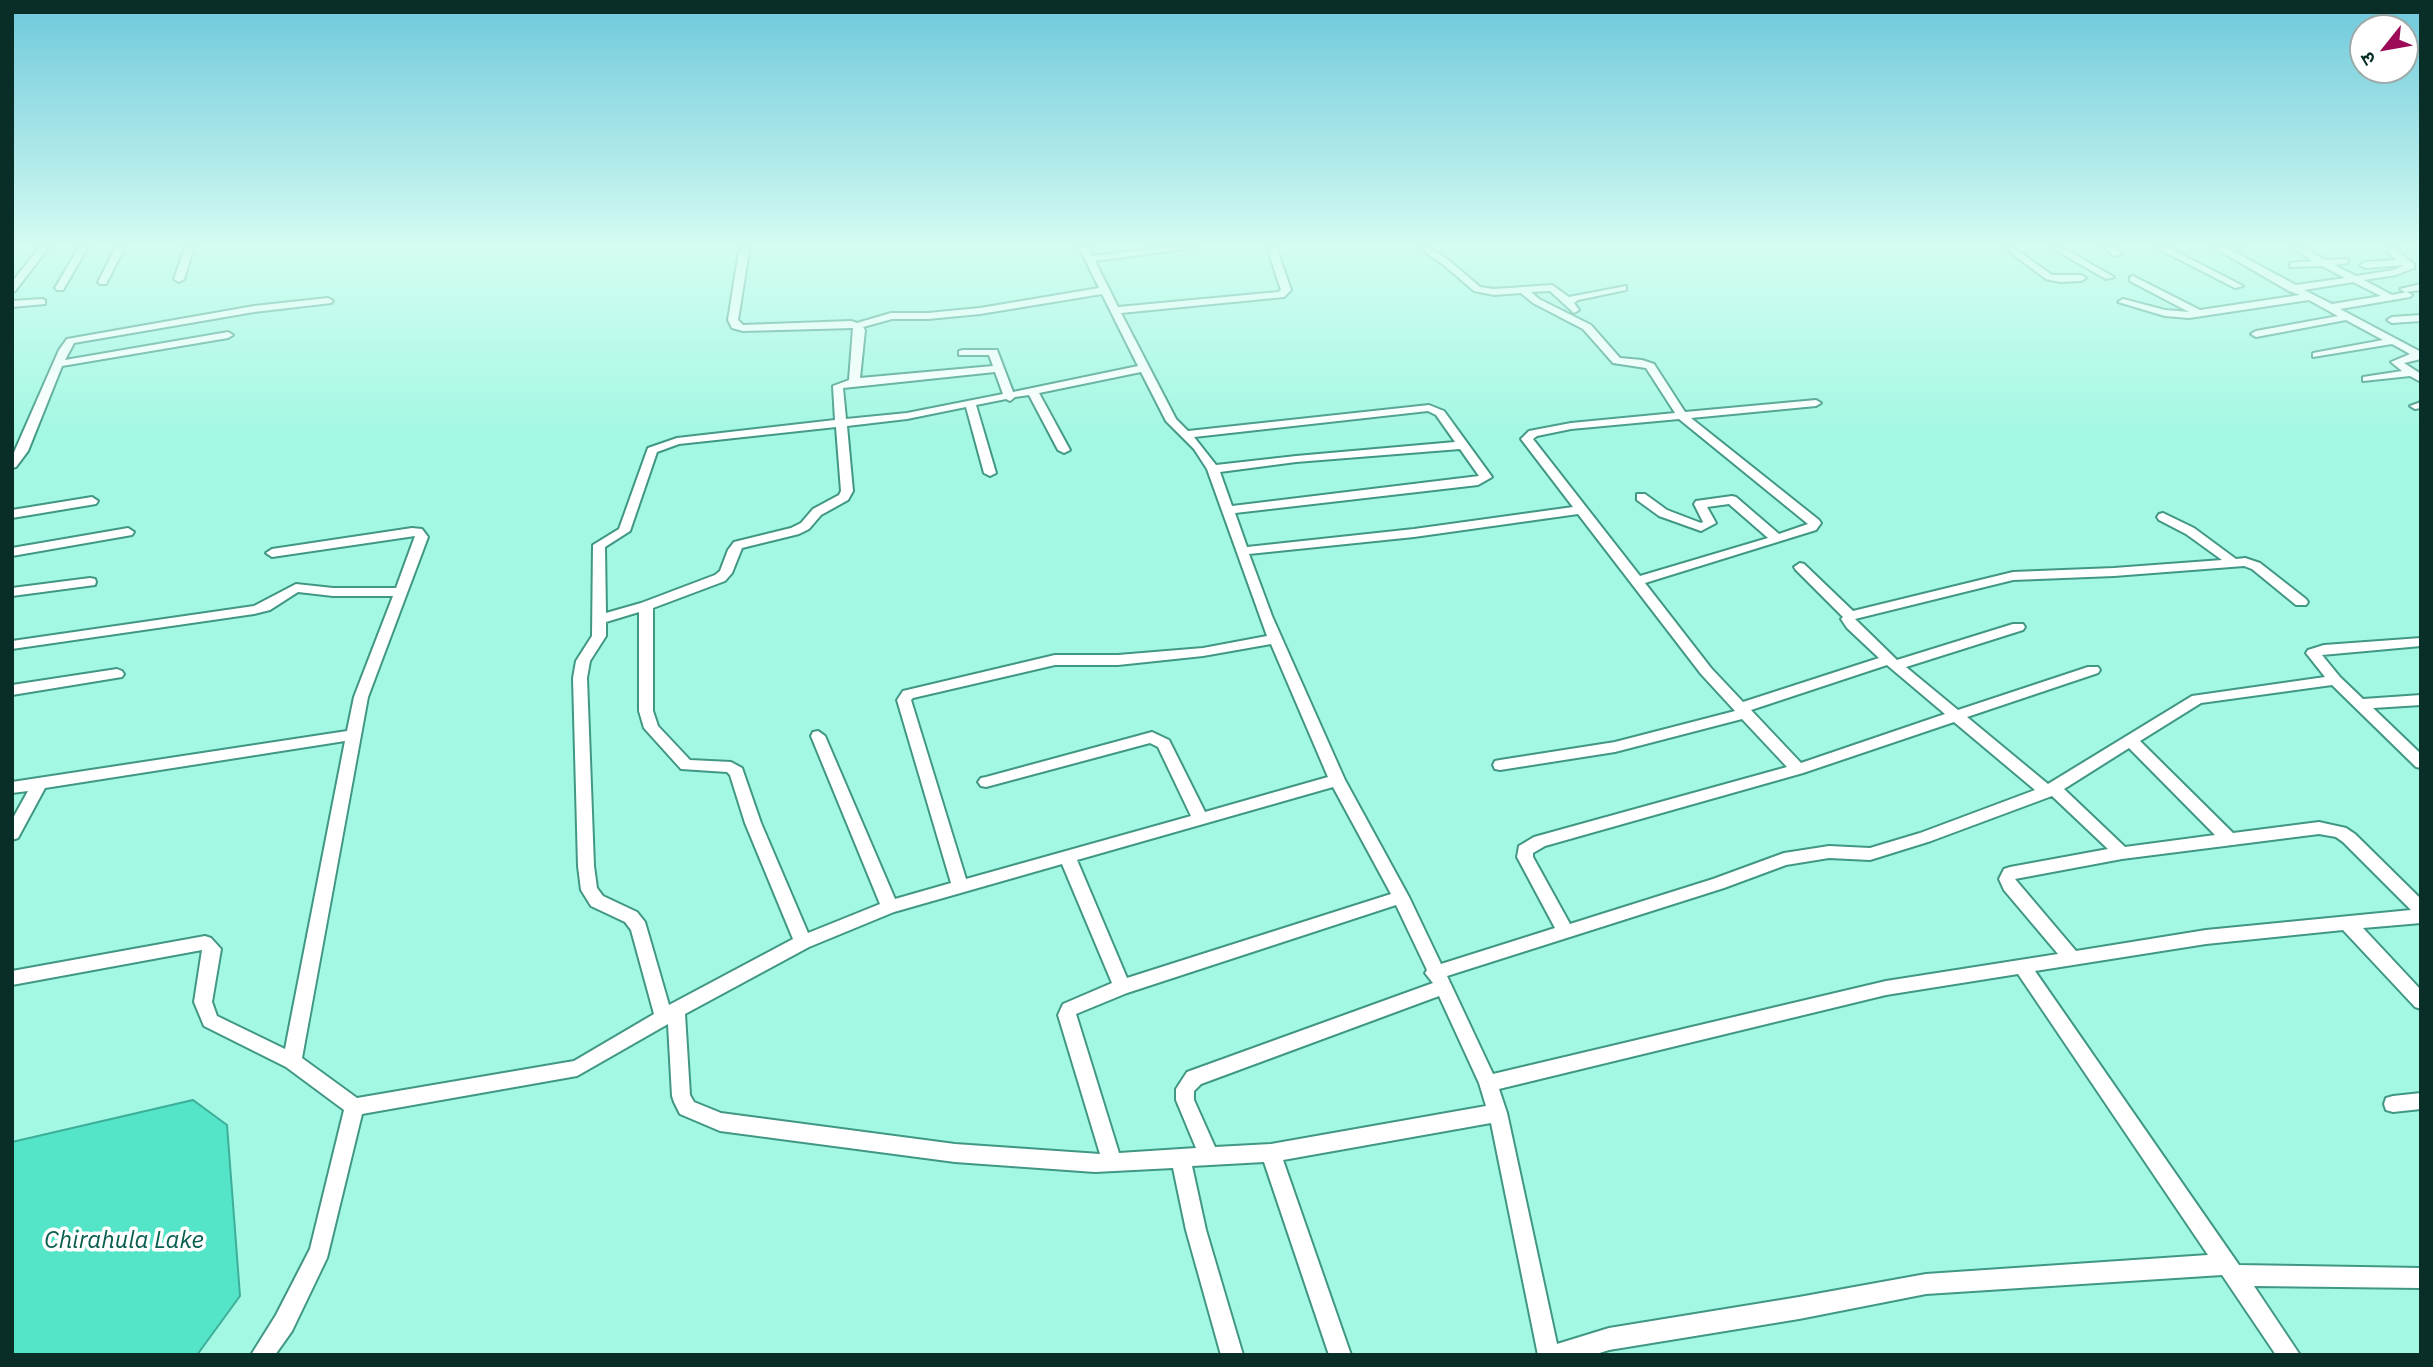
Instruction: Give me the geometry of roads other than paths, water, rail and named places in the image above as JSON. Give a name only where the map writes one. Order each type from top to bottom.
[{"type":"street","points":[[12,465],[22,451],[67,344],[77,339],[243,311]]},
{"type":"street","points":[[734,311],[733,320],[736,326],[858,326],[891,316],[928,316],[973,311]]},
{"type":"street","points":[[1117,311],[1171,422],[1198,447],[1213,469],[1275,639],[1337,780],[1401,897],[1488,1083],[1498,1113],[1549,1355]]},
{"type":"street","points":[[1556,311],[1583,324],[1613,359],[1650,366],[1682,416],[1815,523],[1812,527],[1777,539],[1637,581]]},
{"type":"street","points":[[1576,311],[1584,320],[1583,324]]},
{"type":"street","points":[[2158,311],[2175,315],[2221,311]]},
{"type":"street","points":[[2195,311],[2201,314]]},
{"type":"street","points":[[2335,311],[2418,353]]},
{"type":"street","points":[[2256,334],[2347,317]]},
{"type":"street","points":[[2392,320],[2421,318]]},
{"type":"street","points":[[854,382],[860,330],[858,326]]},
{"type":"street","points":[[58,364],[228,335]]},
{"type":"street","points":[[2317,355],[2393,341]]},
{"type":"street","points":[[962,353],[993,352],[1010,397]]},
{"type":"street","points":[[2416,376],[2396,362],[2418,353]]},
{"type":"street","points":[[1146,368],[1034,393],[894,418],[677,440],[652,450],[624,531],[599,545],[599,636],[583,661],[580,678],[586,866],[589,890],[597,901],[631,917],[639,927],[670,1013],[681,1096],[687,1108],[720,1122],[954,1153],[1112,1162],[1271,1153],[1498,1113]]},
{"type":"street","points":[[600,619],[646,606],[720,578],[726,573],[738,545],[795,531],[805,526],[817,512],[844,497],[847,491],[837,389],[841,385],[999,369]]},
{"type":"street","points":[[2367,379],[2416,376]]},
{"type":"street","points":[[1034,393],[1064,450]]},
{"type":"street","points":[[1798,769],[1706,671],[1580,510],[1556,475],[1528,445],[1528,436],[1570,426],[1816,403]]},
{"type":"street","points":[[971,405],[990,473]]},
{"type":"street","points":[[1185,435],[1422,408],[1440,413],[1484,472],[1485,480],[1228,510]]},
{"type":"street","points":[[1213,469],[1464,445]]},
{"type":"street","points":[[1641,497],[1657,511],[1701,527],[1710,523],[1700,504],[1732,500],[1756,524],[1777,539]]},
{"type":"street","points":[[12,514],[92,501]]},
{"type":"street","points":[[1243,551],[1413,533],[1580,510]]},
{"type":"street","points":[[2164,517],[2190,531],[2234,563]]},
{"type":"street","points":[[12,552],[128,532]]},
{"type":"street","points":[[272,553],[418,532],[422,537],[361,697],[292,1061]]},
{"type":"street","points":[[1850,616],[2013,576],[2122,572],[2234,563],[2251,563],[2301,601]]},
{"type":"street","points":[[1800,567],[1850,616]]},
{"type":"street","points":[[12,592],[90,582]]},
{"type":"street","points":[[12,645],[254,610],[265,607],[296,588],[333,592],[401,592]]},
{"type":"street","points":[[646,606],[646,711],[651,728],[686,765],[731,767],[737,772],[753,823],[803,942]]},
{"type":"street","points":[[1850,616],[1848,619],[1852,625],[1892,663],[1955,717],[2050,790],[2122,853]]},
{"type":"street","points":[[1500,765],[1615,747],[2018,627]]},
{"type":"street","points":[[960,887],[904,700],[908,694],[1055,660],[1118,660],[1203,652],[1275,639]]},
{"type":"street","points":[[2421,642],[2324,649],[2313,653],[2335,680],[2421,763]]},
{"type":"street","points":[[1565,931],[1525,857],[1525,850],[1532,845],[1798,769],[2093,670]]},
{"type":"street","points":[[12,690],[117,674]]},
{"type":"street","points":[[1210,1157],[1185,1100],[1185,1089],[1194,1078],[1565,931],[1718,884],[1799,855],[1829,852],[1858,855],[1882,852],[2050,790],[2197,699],[2335,680]]},
{"type":"street","points":[[2360,704],[2421,700]]},
{"type":"street","points":[[12,788],[354,734]]},
{"type":"street","points":[[818,736],[890,907]]},
{"type":"street","points":[[986,782],[1152,737],[1164,744],[1200,818]]},
{"type":"street","points":[[2130,740],[2228,838]]},
{"type":"street","points":[[12,978],[205,943],[212,954],[203,1002],[210,1021],[292,1061],[354,1107],[578,1068],[670,1013],[803,942],[890,907],[1337,780]]},
{"type":"street","points":[[12,834],[40,783]]},
{"type":"street","points":[[2071,957],[2010,886],[2007,879],[2010,873],[2122,853],[2319,828],[2340,832],[2421,910]]},
{"type":"street","points":[[1067,856],[1122,987]]},
{"type":"street","points":[[1112,1162],[1067,1015],[1069,1009],[1122,987],[1401,897]]},
{"type":"street","points":[[1488,1083],[1886,988],[2206,937],[2421,916]]},
{"type":"street","points":[[2347,923],[2421,1002]]},
{"type":"street","points":[[2021,965],[2289,1355]]},
{"type":"street","points":[[2393,1104],[2421,1101]]},
{"type":"street","points":[[262,1355],[284,1323],[320,1251],[354,1107]]},
{"type":"street","points":[[1271,1153],[1340,1355]]},
{"type":"street","points":[[1181,1159],[1196,1230],[1232,1355]]},
{"type":"street","points":[[1557,1355],[1609,1339],[1799,1308],[1926,1283],[2231,1270],[2421,1278]]},
{"type":"water","name":"Chirahula Lake","points":[[193,1100],[227,1125],[240,1296],[197,1355],[12,1355],[12,1142]]}]
